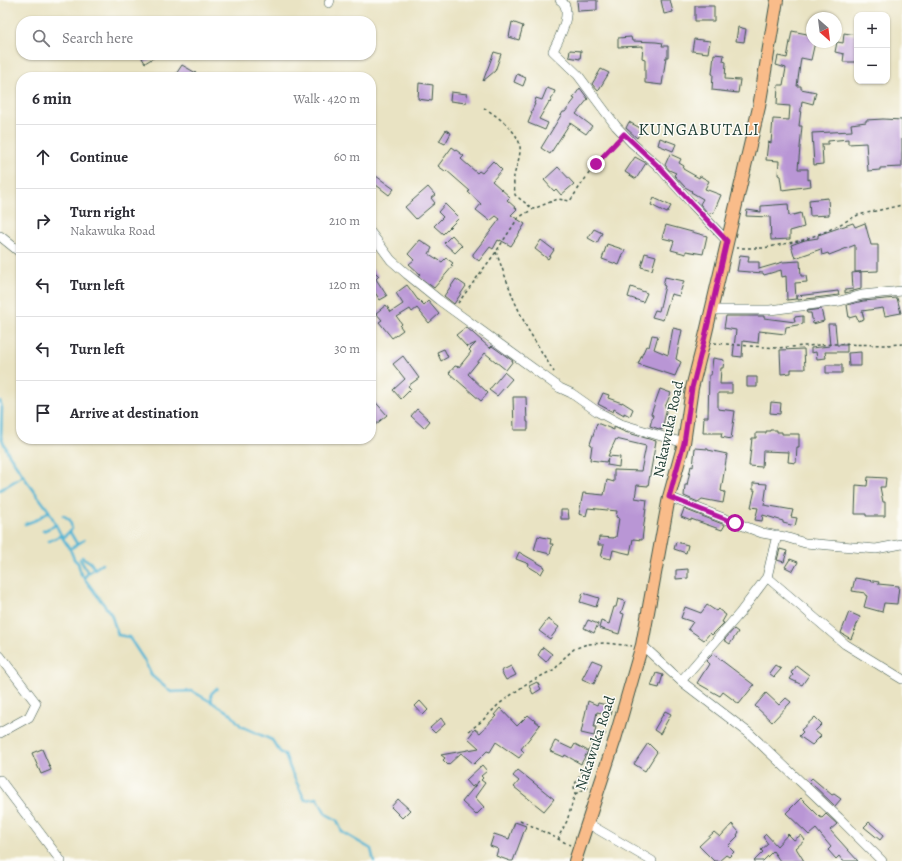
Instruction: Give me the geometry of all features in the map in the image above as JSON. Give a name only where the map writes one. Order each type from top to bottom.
[{"type":"main road","name":"Nakawuka Road","points":[[577,856],[642,645],[669,497],[684,443],[692,388],[712,310],[758,107],[777,0]]},
{"type":"street","points":[[560,0],[564,2],[568,12],[561,34],[553,51],[578,75],[624,134],[658,166],[727,244]]},
{"type":"street","points":[[0,236],[16,249]]},
{"type":"street","points":[[376,242],[391,260],[407,274],[453,310],[560,388],[571,393],[598,412],[621,424],[684,443]]},
{"type":"street","points":[[712,310],[770,310],[840,301],[862,295],[902,291]]},
{"type":"street","points":[[669,497],[762,533],[777,535],[805,543],[876,549],[902,544]]},
{"type":"street","points":[[681,681],[740,613],[767,577],[777,535]]},
{"type":"street","points":[[767,577],[845,644],[902,679]]},
{"type":"street","points":[[642,645],[681,681],[749,733],[882,861]]},
{"type":"street","points":[[0,656],[36,704],[29,716],[0,733]]},
{"type":"street","points":[[0,780],[61,861]]},
{"type":"street","points":[[587,823],[652,861]]},
{"type":"path","points":[[484,108],[509,127],[516,136],[520,145],[518,164],[514,178],[515,195],[533,209]]},
{"type":"path","points":[[453,310],[496,252],[518,218],[533,209],[558,199],[570,202],[596,164],[624,134]]},
{"type":"path","points":[[727,244],[764,248],[803,240],[827,231],[858,215],[902,205]]},
{"type":"path","points":[[496,252],[514,300],[527,328],[554,372]]},
{"type":"path","points":[[704,341],[776,348],[834,344],[902,344]]},
{"type":"path","points":[[469,731],[482,721],[499,704],[526,684],[555,669],[574,649],[587,644],[606,643],[628,646],[642,645]]},
{"type":"path","points":[[559,840],[559,836],[567,820],[575,794],[574,786],[584,767],[591,745],[600,733],[614,739]]},
{"type":"path","points":[[520,820],[559,840],[577,856]]},
{"type":"building","points":[[577,0],[597,0],[597,10],[578,11]]},
{"type":"building","points":[[661,0],[670,0],[673,12],[664,14]]},
{"type":"building","points":[[695,6],[714,6],[714,21],[695,21]]},
{"type":"building","points":[[512,22],[523,26],[519,40],[509,37]]},
{"type":"building","points":[[738,27],[746,29],[744,42],[736,41]]},
{"type":"building","points":[[792,31],[806,34],[806,48],[814,48],[811,60],[801,58],[797,86],[801,86],[801,89],[816,92],[813,104],[802,101],[799,126],[802,126],[798,169],[808,169],[808,180],[810,179],[811,186],[782,190],[780,176],[778,175],[779,161],[766,160],[768,142],[771,143],[773,119],[789,120],[790,106],[777,105],[778,85],[783,85],[786,68],[776,65],[778,56],[787,58]]},
{"type":"building","points":[[844,33],[854,35],[854,62],[843,62],[844,54],[835,52],[836,48],[842,48]]},
{"type":"building","points":[[631,37],[632,41],[656,42],[663,43],[662,46],[668,46],[668,57],[666,57],[662,85],[645,83],[645,59],[642,58],[643,46],[618,47],[618,38]]},
{"type":"building","points":[[694,39],[710,41],[708,53],[692,51]]},
{"type":"building","points":[[570,50],[581,51],[580,59],[569,57]]},
{"type":"building","points":[[494,52],[501,54],[495,71],[483,81]]},
{"type":"building","points":[[714,54],[724,55],[723,61],[726,62],[725,79],[740,80],[738,93],[712,90]]},
{"type":"building","points":[[143,60],[150,60],[145,63]]},
{"type":"building","points":[[182,65],[194,72],[177,72]]},
{"type":"building","points":[[601,69],[609,73],[598,91],[592,84]]},
{"type":"building","points":[[517,74],[526,78],[523,86],[514,82]]},
{"type":"building","points":[[419,83],[433,85],[432,101],[418,99]]},
{"type":"building","points":[[547,88],[555,91],[550,103],[549,102],[539,119],[548,123],[545,130],[528,123],[536,98],[542,100]]},
{"type":"building","points":[[580,88],[588,99],[576,114],[592,126],[586,134],[570,123],[550,154],[541,148],[563,112],[565,112],[575,99],[573,98]]},
{"type":"building","points":[[451,92],[467,94],[466,103],[450,101]]},
{"type":"building","points":[[866,120],[902,120],[902,167],[880,168],[880,170],[868,171],[866,143],[848,144],[848,139],[828,141],[828,144],[822,144],[823,164],[814,165],[812,133],[852,131],[851,124],[866,122]]},
{"type":"building","points":[[629,122],[642,129],[637,138],[626,128]]},
{"type":"building","points":[[446,130],[451,133],[445,144],[439,141]]},
{"type":"building","points":[[660,138],[676,144],[673,151],[658,145]]},
{"type":"building","points":[[452,147],[464,156],[461,159],[477,173],[479,171],[482,173],[493,161],[502,170],[492,181],[510,197],[507,200],[517,209],[511,215],[525,224],[511,246],[498,240],[493,249],[490,247],[479,261],[473,256],[473,254],[500,219],[496,216],[490,221],[476,210],[481,204],[468,192],[470,191],[446,170],[445,171],[438,166]]},
{"type":"building","points":[[670,154],[681,159],[679,163],[684,166],[683,169],[699,178],[700,176],[709,181],[705,189],[721,195],[713,214],[707,212],[700,204],[703,199],[685,187],[674,175],[676,173],[669,170],[665,165]]},
{"type":"building","points":[[635,157],[646,163],[636,179],[625,172]]},
{"type":"building","points":[[558,167],[574,184],[561,195],[556,189],[554,191],[544,180]]},
{"type":"building","points":[[376,176],[394,189],[389,195],[376,185]]},
{"type":"building","points":[[428,187],[435,195],[431,198],[435,203],[416,219],[405,207]]},
{"type":"building","points":[[654,198],[671,206],[667,213],[651,205]]},
{"type":"building","points":[[828,198],[829,215],[810,216],[809,200]]},
{"type":"building","points":[[445,204],[459,218],[443,234],[434,226],[443,217],[438,212]]},
{"type":"building","points":[[788,204],[789,216],[801,213],[804,227],[790,231],[790,239],[771,240],[770,217],[746,216],[747,210],[761,212],[761,206]]},
{"type":"building","points":[[853,223],[855,227],[865,223],[871,245],[878,245],[878,271],[855,272],[855,245],[829,255],[828,253],[822,255],[821,249],[795,258],[791,245],[805,240],[818,238],[818,235]]},
{"type":"building","points":[[666,225],[707,236],[703,254],[686,251],[686,254],[671,250],[674,241],[662,238]]},
{"type":"building","points":[[594,229],[602,233],[597,243],[588,238]]},
{"type":"building","points":[[452,235],[462,246],[455,253],[444,243]]},
{"type":"building","points":[[420,240],[432,248],[429,254],[442,262],[446,258],[453,263],[451,265],[453,266],[434,288],[418,276],[420,274],[409,264],[414,260],[408,254]]},
{"type":"building","points":[[541,240],[554,250],[548,259],[535,249]]},
{"type":"building","points":[[607,244],[625,250],[619,265],[602,259]]},
{"type":"building","points":[[645,253],[656,256],[652,270],[641,267]]},
{"type":"building","points":[[740,255],[749,256],[748,262],[759,262],[759,269],[783,262],[800,261],[801,276],[806,276],[807,282],[795,283],[796,299],[787,300],[786,276],[782,277],[781,270],[764,275],[763,273],[737,271]]},
{"type":"building","points":[[861,272],[861,289],[845,293],[845,290],[853,289],[852,273]]},
{"type":"building","points":[[665,277],[684,281],[679,296],[671,294],[663,320],[652,317],[655,310],[659,311],[665,286],[663,285]]},
{"type":"building","points":[[376,279],[387,296],[380,300],[376,294]]},
{"type":"building","points":[[456,279],[466,286],[454,304],[444,296]]},
{"type":"building","points":[[407,285],[418,300],[424,305],[428,301],[439,314],[429,323],[417,308],[412,312],[410,309],[397,317],[402,324],[400,326],[403,330],[392,338],[379,322],[382,320],[376,313],[386,305],[391,312],[403,304],[396,293]]},
{"type":"building","points":[[631,287],[647,293],[643,302],[628,297]]},
{"type":"building","points":[[838,291],[839,295],[798,300],[797,296]]},
{"type":"building","points":[[897,298],[901,313],[885,316],[883,308],[862,311],[864,319],[858,321],[856,316],[849,318],[847,305],[863,301]]},
{"type":"building","points":[[821,309],[824,321],[813,324],[811,313],[807,313],[806,311]]},
{"type":"building","points":[[726,316],[764,316],[764,318],[795,322],[794,317],[803,316],[803,324],[786,327],[785,334],[759,331],[758,343],[743,341],[742,357],[733,356],[736,330],[724,328]]},
{"type":"building","points":[[828,324],[835,324],[837,345],[847,345],[847,352],[825,352],[826,358],[817,359],[816,352],[811,353],[811,348],[830,346]]},
{"type":"building","points":[[466,327],[490,348],[492,346],[513,361],[506,370],[485,353],[468,374],[488,393],[481,401],[449,373],[455,366],[459,367],[471,352],[469,350],[476,343],[467,347],[456,335]]},
{"type":"building","points":[[673,328],[682,330],[676,359],[681,362],[675,376],[638,364],[646,346],[649,347],[652,335],[658,336],[654,349],[668,355]]},
{"type":"building","points":[[444,349],[448,357],[441,361],[437,352]]},
{"type":"building","points":[[804,349],[805,369],[791,369],[791,373],[781,374],[780,350]]},
{"type":"building","points":[[861,352],[861,366],[849,366],[848,353]]},
{"type":"building","points":[[403,356],[419,378],[408,386],[411,389],[401,399],[393,390],[405,379],[393,364]]},
{"type":"building","points":[[713,358],[724,360],[723,368],[721,368],[720,384],[732,384],[732,393],[718,393],[718,409],[735,411],[731,439],[721,437],[722,433],[703,433],[704,417],[708,417],[709,375],[711,375]]},
{"type":"building","points":[[826,365],[842,365],[842,373],[826,373]]},
{"type":"building","points":[[504,372],[512,379],[497,396],[489,390]]},
{"type":"building","points":[[747,377],[757,377],[757,387],[747,387]]},
{"type":"building","points":[[660,389],[671,393],[665,407],[667,407],[662,430],[650,426],[653,415],[651,414]]},
{"type":"building","points":[[603,393],[609,395],[608,398],[622,402],[633,409],[630,416],[624,413],[624,415],[614,409],[613,412],[598,404]]},
{"type":"building","points":[[513,397],[526,397],[528,430],[514,430]]},
{"type":"building","points":[[771,402],[781,403],[780,414],[770,413]]},
{"type":"building","points":[[376,403],[387,415],[376,424]]},
{"type":"building","points":[[417,409],[430,421],[424,428],[411,416]]},
{"type":"building","points":[[597,423],[614,430],[614,427],[625,432],[656,441],[648,486],[637,485],[635,498],[647,500],[642,540],[633,539],[630,554],[613,550],[611,559],[601,557],[604,545],[598,545],[599,537],[616,537],[619,518],[616,517],[617,511],[588,508],[586,516],[579,514],[583,493],[604,495],[607,480],[614,482],[614,470],[641,471],[646,446],[616,439],[608,456],[620,457],[619,467],[607,465],[608,458],[606,462],[590,460],[592,445],[590,444]]},
{"type":"building","points":[[777,430],[777,432],[782,432],[782,434],[799,434],[799,447],[797,447],[796,463],[788,462],[789,452],[763,451],[762,467],[749,466],[752,438],[756,438],[756,433],[766,433],[766,431]]},
{"type":"building","points":[[695,448],[708,449],[727,454],[721,491],[725,492],[723,503],[702,499],[698,502],[684,496],[685,485],[687,485],[691,466],[693,467]]},
{"type":"building","points":[[868,477],[886,478],[885,487],[880,487],[883,502],[885,502],[885,516],[866,516],[866,514],[855,514],[856,485],[867,486]]},
{"type":"building","points":[[753,483],[767,484],[764,505],[793,510],[791,517],[797,518],[795,526],[763,515],[762,521],[755,520],[758,508],[751,507],[755,490],[753,490]]},
{"type":"building","points":[[684,509],[725,525],[722,530],[691,519],[691,521],[681,517]]},
{"type":"building","points":[[561,510],[568,510],[569,519],[561,519]]},
{"type":"building","points":[[538,536],[551,539],[550,544],[553,544],[550,554],[534,550]]},
{"type":"building","points":[[676,542],[688,545],[686,553],[674,549]]},
{"type":"building","points":[[780,549],[787,551],[784,562],[777,560]]},
{"type":"building","points":[[519,552],[545,567],[541,574],[528,566],[529,564],[516,559]]},
{"type":"building","points":[[790,559],[798,562],[793,571],[785,567]]},
{"type":"building","points":[[688,569],[688,578],[676,579],[676,570]]},
{"type":"building","points":[[855,578],[879,582],[878,584],[899,586],[897,604],[884,603],[882,612],[864,607],[867,596],[865,593],[852,591]]},
{"type":"building","points":[[583,593],[599,598],[596,607],[580,602]]},
{"type":"building","points":[[618,599],[625,601],[621,613],[624,614],[619,634],[599,628],[601,621],[609,624]]},
{"type":"building","points":[[707,605],[716,611],[718,609],[726,615],[722,622],[724,623],[712,635],[710,633],[704,640],[688,629],[693,622],[681,618],[685,607],[701,613]]},
{"type":"building","points":[[849,612],[860,617],[851,639],[841,633]]},
{"type":"building","points":[[548,619],[559,627],[550,639],[539,631]]},
{"type":"building","points":[[588,620],[598,624],[594,633],[584,628]]},
{"type":"building","points":[[734,629],[738,632],[730,644],[724,640]]},
{"type":"building","points":[[543,647],[552,654],[546,662],[538,655]]},
{"type":"building","points":[[713,654],[754,685],[739,704],[723,692],[720,696],[697,683],[709,664],[706,661]]},
{"type":"building","points":[[592,660],[602,664],[594,684],[582,679]]},
{"type":"building","points":[[775,665],[781,669],[774,677],[769,673]]},
{"type":"building","points":[[796,665],[809,675],[802,685],[790,679],[793,675],[791,673]]},
{"type":"building","points":[[511,666],[516,675],[506,680],[501,671]]},
{"type":"building","points":[[656,673],[663,675],[659,688],[651,686]]},
{"type":"building","points":[[537,682],[541,689],[533,694],[529,686]]},
{"type":"building","points":[[766,693],[779,705],[786,698],[791,702],[772,722],[755,706]]},
{"type":"building","points":[[420,701],[428,710],[423,715],[415,706]]},
{"type":"building","points":[[588,701],[597,705],[598,703],[607,705],[606,709],[612,711],[611,715],[597,712],[594,736],[581,733]]},
{"type":"building","points":[[500,708],[517,726],[528,715],[540,725],[521,749],[524,752],[519,758],[496,742],[490,752],[487,751],[474,764],[461,753],[448,765],[443,760],[445,758],[441,755],[479,748],[468,738],[475,729],[480,733],[496,716],[494,715]]},
{"type":"building","points":[[665,711],[671,714],[660,734],[654,730]]},
{"type":"building","points":[[815,717],[822,724],[815,731],[821,736],[812,745],[799,736],[803,732],[801,730]]},
{"type":"building","points":[[441,718],[445,724],[435,733],[430,728]]},
{"type":"building","points":[[555,741],[572,749],[575,744],[588,751],[581,764],[565,755],[564,757],[550,751]]},
{"type":"building","points":[[648,743],[657,752],[645,771],[634,764]]},
{"type":"building","points":[[42,749],[51,770],[41,774],[32,753]]},
{"type":"building","points":[[482,765],[487,771],[481,776],[483,778],[481,780],[485,783],[475,797],[484,807],[476,815],[462,802],[479,781],[472,787],[466,780]]},
{"type":"building","points":[[518,770],[554,799],[544,811],[514,787],[519,781],[513,776]]},
{"type":"building","points":[[812,778],[832,795],[834,794],[841,799],[835,806],[809,781]]},
{"type":"building","points":[[801,798],[820,817],[822,818],[826,814],[837,824],[830,830],[858,861],[843,861],[839,856],[836,859],[828,850],[831,847],[816,829],[809,835],[786,813]]},
{"type":"building","points":[[398,799],[410,810],[402,818],[391,807]]},
{"type":"building","points":[[515,822],[526,826],[513,861],[510,861],[496,856],[498,849],[490,846],[494,834],[509,839]]},
{"type":"building","points":[[869,822],[884,835],[880,840],[864,827]]},
{"type":"building","points":[[732,824],[739,832],[737,835],[738,836],[728,846],[734,852],[729,857],[726,855],[719,861],[714,861],[699,846],[714,832],[720,837]]},
{"type":"building","points":[[766,834],[777,846],[788,834],[794,840],[801,835],[805,840],[796,848],[804,861],[780,861],[773,851],[763,861],[754,861],[763,852],[761,850],[768,844],[763,837]]},
{"type":"waterway","points":[[0,401],[2,408],[1,437],[8,453],[49,511],[74,559],[78,563],[81,574],[111,614],[118,635],[129,637],[144,660],[152,676],[171,692],[192,691],[230,713],[241,726],[272,740],[280,752],[285,755],[305,800],[317,798],[326,814],[337,820],[342,832],[371,849],[374,861]]},
{"type":"waterway","points":[[0,490],[23,476]]},
{"type":"waterway","points":[[25,524],[36,520],[49,511]]},
{"type":"waterway","points":[[63,515],[70,520],[72,529],[63,538]]},
{"type":"waterway","points":[[43,531],[56,525]]},
{"type":"waterway","points":[[70,532],[77,544]]},
{"type":"waterway","points":[[49,541],[62,535]]},
{"type":"waterway","points":[[70,549],[84,540]]},
{"type":"waterway","points":[[82,557],[90,562],[95,569]]},
{"type":"waterway","points":[[80,559],[88,573]]},
{"type":"waterway","points":[[84,578],[88,573],[102,564]]},
{"type":"waterway","points":[[212,702],[211,694],[217,688]]},
{"type":"district","name":"KUNGABUTALI","points":[[699,129]]},
{"type":"route","points":[[596,164],[624,134],[658,166],[727,241],[692,388],[684,443],[669,497],[735,523]]}]
